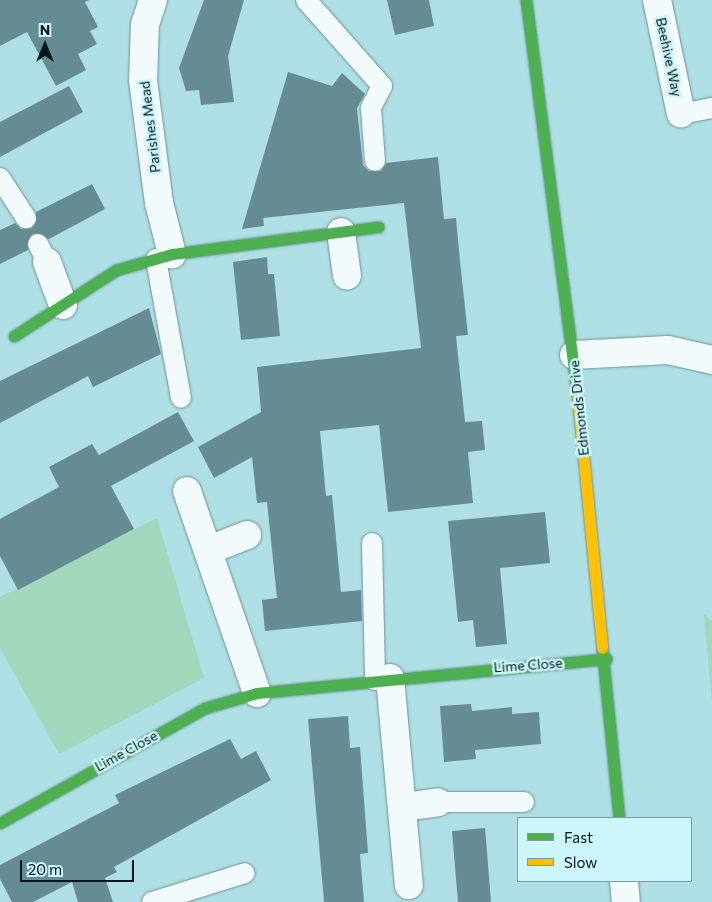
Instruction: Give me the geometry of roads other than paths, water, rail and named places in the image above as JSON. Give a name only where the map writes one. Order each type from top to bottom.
[{"type":"street","name":"Parishes Mead","points":[[153,0],[144,24],[143,80],[164,256]]},
{"type":"street","name":"Edmonds Drive","points":[[526,0],[574,355],[606,659],[619,817]]},
{"type":"street","name":"Beehive Way","points":[[657,0],[680,114]]},
{"type":"street","points":[[14,336],[116,270],[164,256],[378,227]]},
{"type":"street","points":[[341,232],[347,276]]},
{"type":"street","points":[[42,253],[63,305]]},
{"type":"street","points":[[574,355],[668,350],[712,360]]},
{"type":"street","points":[[187,491],[209,550],[257,694]]},
{"type":"street","points":[[209,550],[247,534]]},
{"type":"street","name":"Lime Close","points":[[0,823],[205,708],[257,694],[383,679],[606,659]]},
{"type":"street","points":[[383,679],[404,807],[409,885]]},
{"type":"street","points":[[404,807],[438,802]]},
{"type":"street","points":[[624,882],[626,902]]},
{"type":"lane","points":[[306,0],[382,86],[371,108],[375,161]]},
{"type":"lane","points":[[680,114],[712,108]]},
{"type":"lane","points":[[0,178],[26,218]]},
{"type":"lane","points":[[164,256],[181,398]]},
{"type":"lane","points":[[372,543],[383,679]]},
{"type":"lane","points":[[438,802],[524,802]]},
{"type":"lane","points":[[152,902],[245,873]]}]
